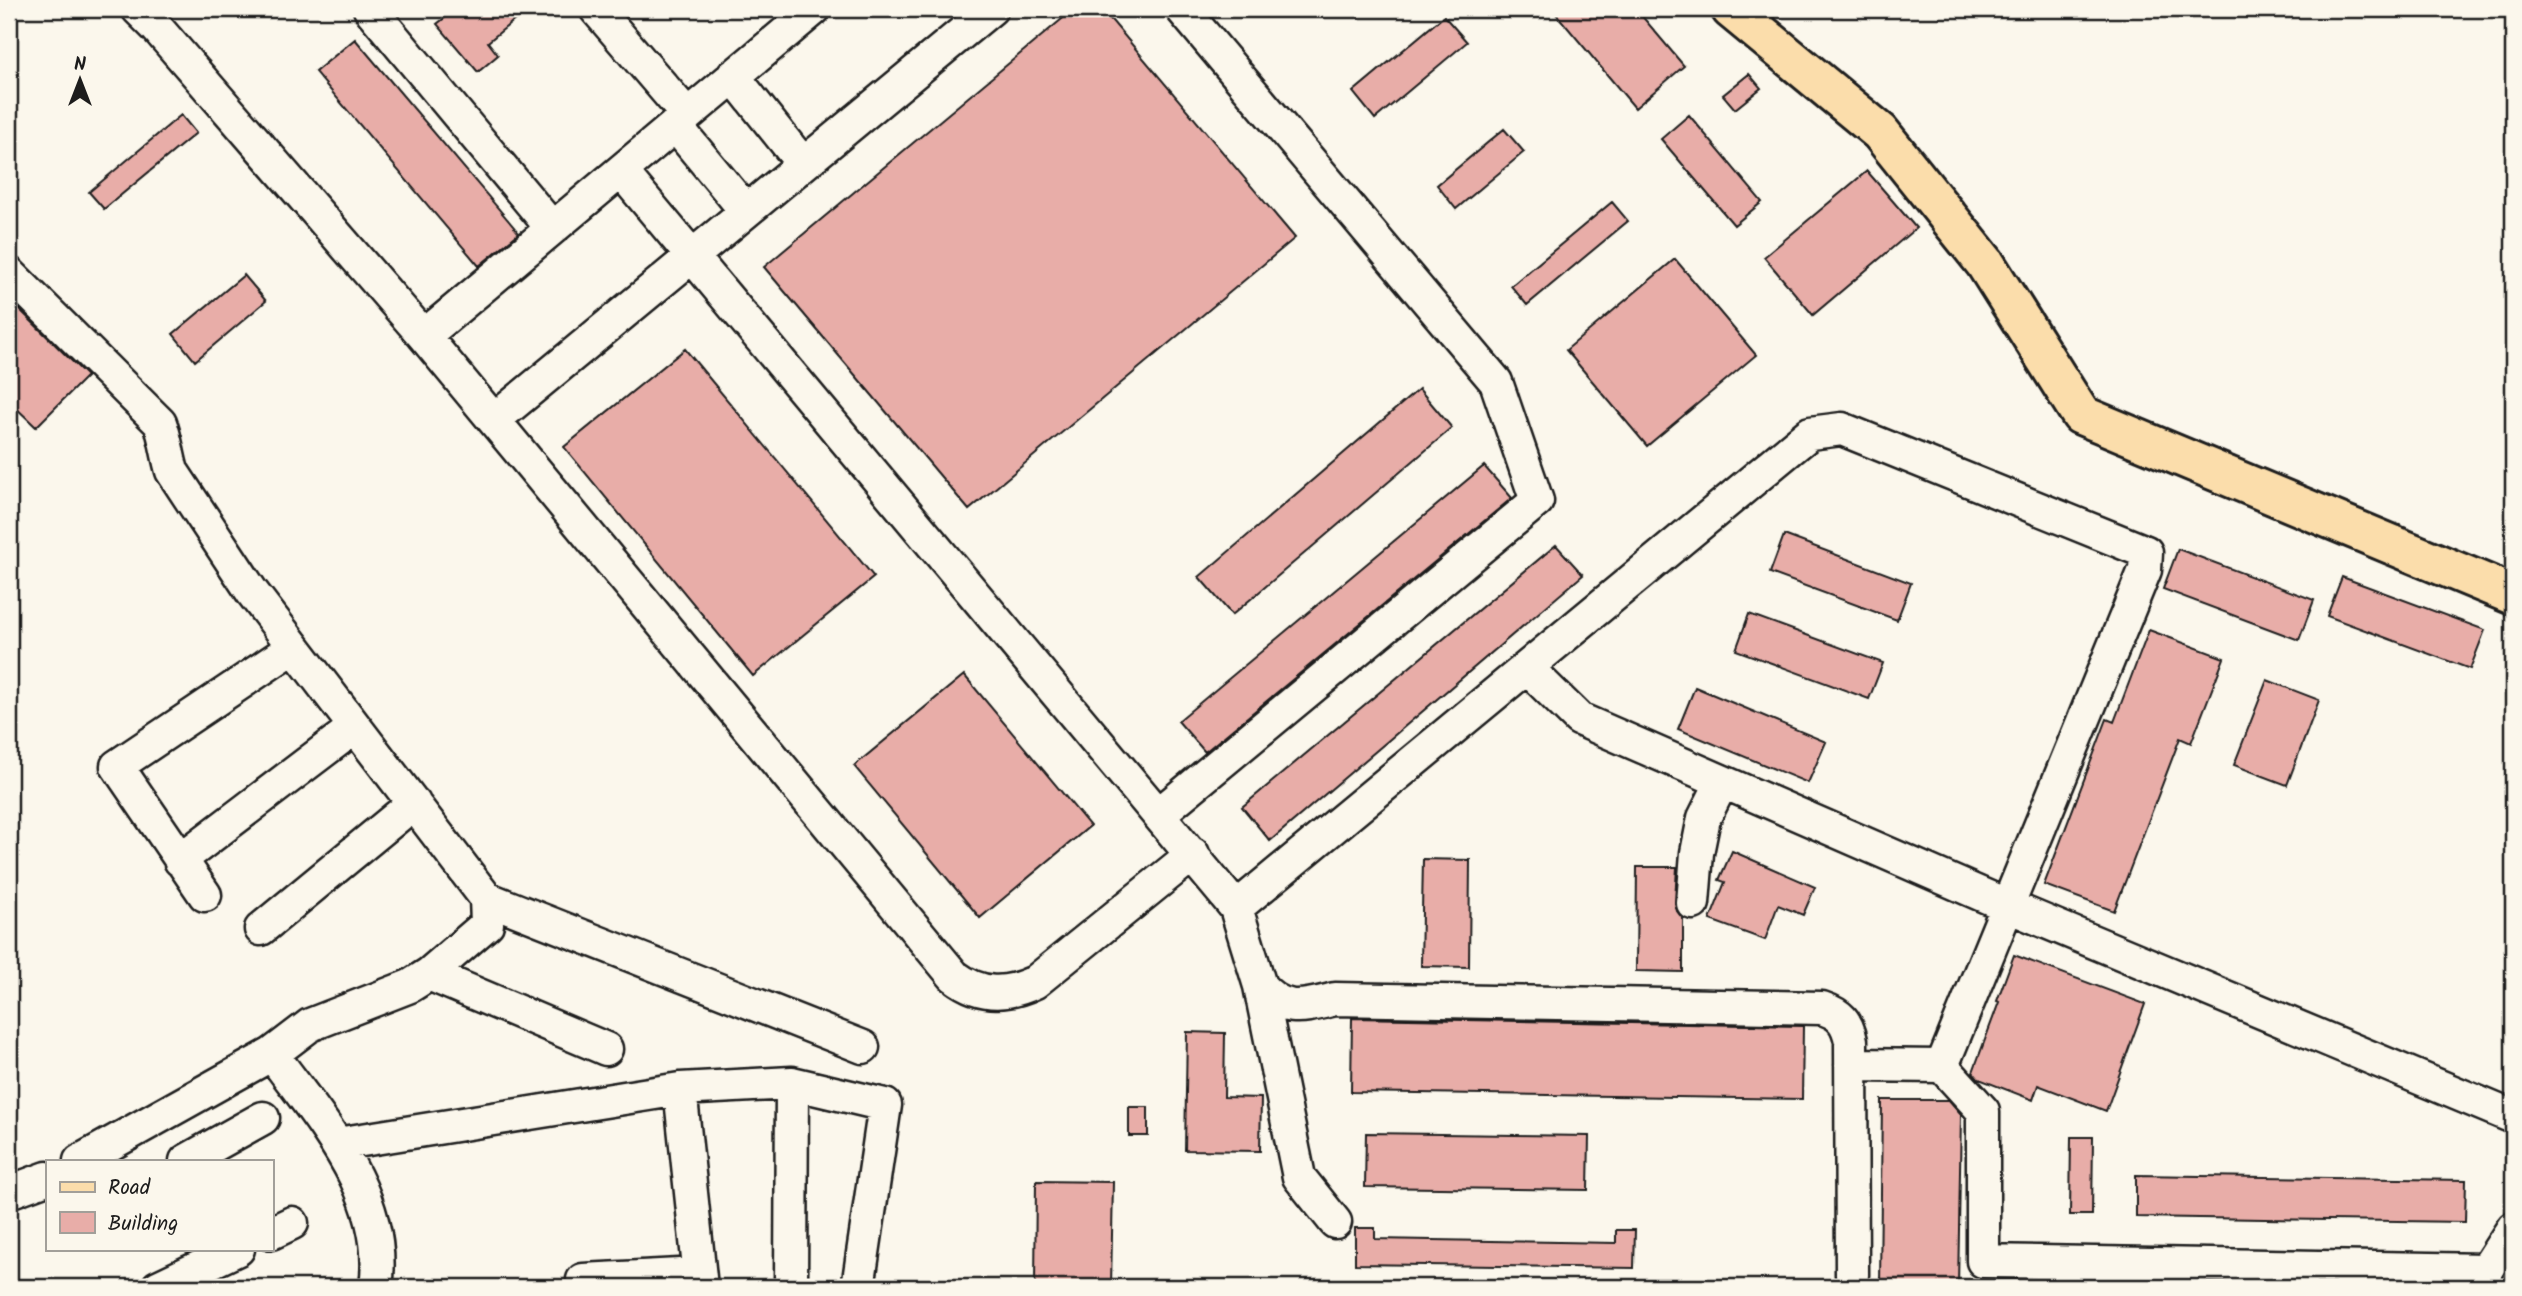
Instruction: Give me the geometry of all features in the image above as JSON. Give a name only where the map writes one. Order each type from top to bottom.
[{"type":"main road","points":[[1731,9],[1881,132],[1985,263],[2081,415],[2513,595]]},
{"type":"street","points":[[138,9],[424,336],[945,966],[964,984],[980,990],[1002,993],[1018,990],[1035,982],[1193,853]]},
{"type":"street","points":[[370,9],[552,228]]},
{"type":"street","points":[[596,9],[746,211]]},
{"type":"street","points":[[424,336],[814,9]]},
{"type":"street","points":[[494,420],[991,9]]},
{"type":"street","points":[[1159,814],[1536,501],[1496,382],[1182,9]]},
{"type":"street","points":[[733,76],[803,164]]},
{"type":"street","points":[[621,171],[1237,908],[1261,986],[1299,1177],[1335,1222]]},
{"type":"street","points":[[9,273],[160,423],[173,471],[252,592],[486,898],[863,1047]]},
{"type":"street","points":[[1237,908],[1810,433],[1842,429],[2146,552],[2145,570],[1942,1066]]},
{"type":"street","points":[[205,895],[117,766],[294,647]]},
{"type":"street","points":[[1527,667],[1579,719],[2008,906],[2513,1117]]},
{"type":"street","points":[[180,860],[355,727]]},
{"type":"street","points":[[1693,903],[1697,853],[1704,818],[1722,782]]},
{"type":"street","points":[[261,929],[414,803]]},
{"type":"street","points":[[82,1160],[272,1054],[310,1026],[410,986],[429,974],[486,923],[486,898]]},
{"type":"street","points":[[429,974],[606,1049]]},
{"type":"street","points":[[1261,986],[1270,998],[1286,1006],[1307,1006],[1335,999],[1822,1008],[1836,1012],[1848,1027],[1851,1065],[1852,1275]]},
{"type":"street","points":[[272,1054],[337,1144],[366,1199],[379,1247],[376,1287]]},
{"type":"street","points":[[1851,1065],[1942,1066],[1983,1111],[1983,1261],[2486,1270],[2513,1227]]},
{"type":"street","points":[[337,1144],[680,1090],[792,1083],[885,1105],[858,1287]]},
{"type":"street","points":[[791,1287],[792,1083]]},
{"type":"street","points":[[583,1280],[700,1280],[680,1090]]},
{"type":"street","points":[[188,1160],[263,1118]]},
{"type":"street","points":[[9,1192],[46,1178]]},
{"type":"street","points":[[158,1287],[236,1250]]},
{"type":"building","points":[[456,9],[528,9],[488,42],[498,55],[478,72],[437,24]]},
{"type":"building","points":[[1074,9],[1102,9],[1295,238],[969,510],[764,267]]},
{"type":"building","points":[[1552,9],[1636,9],[1684,66],[1635,108]]},
{"type":"building","points":[[1444,16],[1467,42],[1375,119],[1353,92]]},
{"type":"building","points":[[355,39],[519,233],[479,266],[315,72]]},
{"type":"building","points":[[1749,74],[1761,88],[1735,109],[1723,95]]},
{"type":"building","points":[[181,115],[196,133],[104,209],[89,192]]},
{"type":"building","points":[[1689,115],[1762,202],[1734,225],[1661,139]]},
{"type":"building","points":[[1504,129],[1524,152],[1456,209],[1437,185]]},
{"type":"building","points":[[1867,171],[1916,228],[1813,315],[1764,257]]},
{"type":"building","points":[[1612,202],[1628,221],[1527,305],[1511,286]]},
{"type":"building","points":[[1675,259],[1756,355],[1647,446],[1566,350]]},
{"type":"building","points":[[244,275],[266,301],[195,361],[173,334]]},
{"type":"building","points":[[9,299],[87,376],[36,427],[9,401]]},
{"type":"building","points":[[685,349],[874,577],[753,676],[564,447]]},
{"type":"building","points":[[1419,389],[1452,428],[1232,615],[1199,577]]},
{"type":"building","points":[[1484,466],[1512,498],[1205,752],[1178,721]]},
{"type":"building","points":[[1784,535],[1911,583],[1897,620],[1770,573]]},
{"type":"building","points":[[1556,545],[1583,575],[1270,841],[1242,807]]},
{"type":"building","points":[[2178,549],[2314,600],[2299,640],[2163,589]]},
{"type":"building","points":[[2342,577],[2485,630],[2470,669],[2327,616]]},
{"type":"building","points":[[1749,614],[1883,663],[1869,699],[1736,650]]},
{"type":"building","points":[[2149,630],[2224,658],[2191,743],[2180,738],[2114,911],[2044,885],[2107,719],[2114,722]]},
{"type":"building","points":[[964,675],[1090,826],[980,918],[854,766]]},
{"type":"building","points":[[2267,680],[2319,700],[2287,785],[2234,765]]},
{"type":"building","points":[[1695,687],[1826,742],[1808,783],[1678,729]]},
{"type":"building","points":[[1732,851],[1815,887],[1803,915],[1778,905],[1765,940],[1710,920],[1725,882],[1719,880]]},
{"type":"building","points":[[1423,859],[1470,860],[1469,967],[1421,966]]},
{"type":"building","points":[[1637,867],[1677,867],[1675,902],[1683,919],[1683,972],[1636,971]]},
{"type":"building","points":[[2014,955],[2145,1004],[2106,1111],[2038,1085],[2033,1100],[1979,1079],[1973,1072]]},
{"type":"building","points":[[1352,1018],[1803,1026],[1802,1099],[1351,1092]]},
{"type":"building","points":[[1187,1032],[1225,1033],[1224,1097],[1261,1098],[1260,1151],[1185,1150]]},
{"type":"building","points":[[1882,1100],[1949,1100],[1961,1114],[1958,1287],[1880,1287]]},
{"type":"building","points":[[1129,1107],[1148,1107],[1148,1136],[1129,1136]]},
{"type":"building","points":[[1366,1133],[1589,1136],[1588,1190],[1365,1187]]},
{"type":"building","points":[[2071,1137],[2093,1137],[2092,1215],[2070,1215]]},
{"type":"building","points":[[2136,1175],[2466,1180],[2465,1222],[2136,1217]]},
{"type":"building","points":[[1036,1181],[1113,1182],[1111,1287],[1035,1286]]},
{"type":"building","points":[[1355,1228],[1375,1228],[1375,1239],[1616,1243],[1616,1230],[1635,1230],[1634,1268],[1355,1264]]}]
